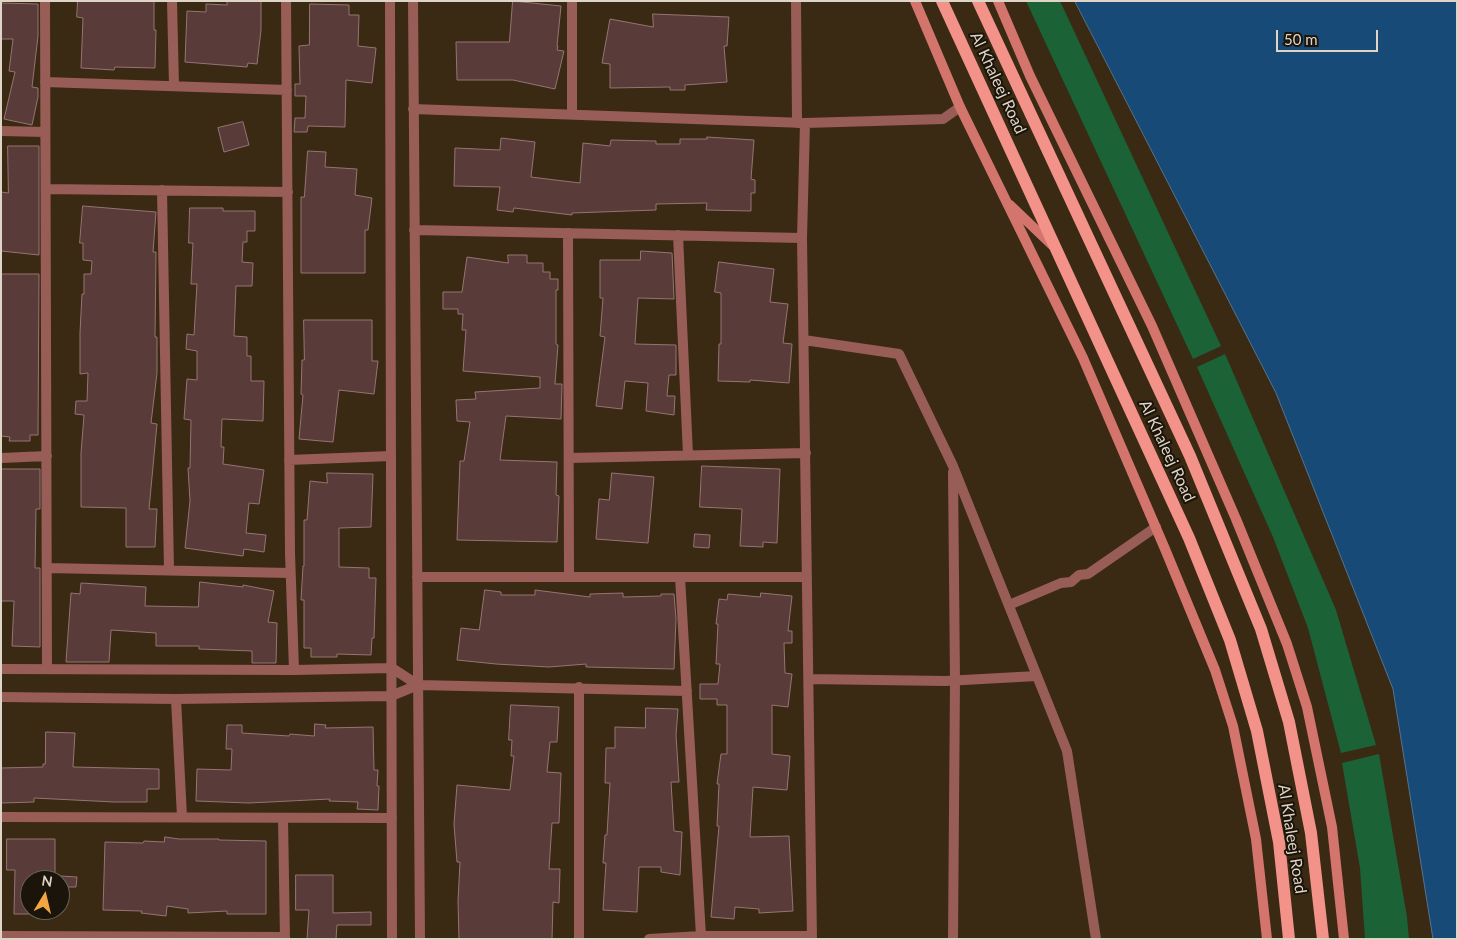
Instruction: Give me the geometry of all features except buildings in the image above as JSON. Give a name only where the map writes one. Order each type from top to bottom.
[{"type":"main road","points":[[915,1],[960,107],[1082,358],[1156,527],[1215,670],[1233,726],[1256,839],[1267,939]]},
{"type":"main road","name":"Al Khaleej Road","points":[[942,1],[1189,538],[1230,640],[1257,731],[1278,842],[1289,939]]},
{"type":"main road","name":"Al Khaleej Road","points":[[978,1],[1190,456],[1261,629],[1289,722],[1311,833],[1323,939]]},
{"type":"main road","points":[[998,1],[1030,76],[1152,326],[1236,519],[1287,644],[1307,708],[1332,827],[1344,939]]},
{"type":"main road","points":[[1006,201],[1056,249]]},
{"type":"street","points":[[45,1],[47,669]]},
{"type":"street","points":[[172,1],[174,86]]},
{"type":"street","points":[[286,1],[290,573],[294,670]]},
{"type":"street","points":[[390,1],[392,939]]},
{"type":"street","points":[[413,1],[420,939]]},
{"type":"street","points":[[572,1],[572,114]]},
{"type":"street","points":[[649,939],[701,936],[812,938],[801,123],[796,1]]},
{"type":"street","points":[[45,82],[287,90]]},
{"type":"street","points":[[413,109],[801,123],[943,119],[960,107]]},
{"type":"street","points":[[1,131],[45,132]]},
{"type":"street","points":[[46,189],[288,192]]},
{"type":"street","points":[[162,190],[169,570]]},
{"type":"street","points":[[414,230],[802,238]]},
{"type":"street","points":[[568,233],[569,577]]},
{"type":"street","points":[[678,235],[688,456]]},
{"type":"street","points":[[804,340],[899,354],[953,466],[1067,751],[1096,939]]},
{"type":"street","points":[[569,458],[806,453]]},
{"type":"street","points":[[1,458],[47,456]]},
{"type":"street","points":[[289,460],[391,456]]},
{"type":"street","points":[[953,466],[955,680],[953,939]]},
{"type":"street","points":[[1009,606],[1061,583],[1071,582],[1079,575],[1088,574],[1156,527]]},
{"type":"street","points":[[47,568],[290,573]]},
{"type":"street","points":[[417,577],[807,577]]},
{"type":"street","points":[[680,577],[701,936]]},
{"type":"street","points":[[1,669],[294,670],[392,668],[418,684]]},
{"type":"street","points":[[809,679],[955,680],[1037,676]]},
{"type":"street","points":[[1,697],[176,699],[391,696],[418,684],[687,691]]},
{"type":"street","points":[[579,687],[579,939]]},
{"type":"street","points":[[176,699],[182,817]]},
{"type":"street","points":[[1,817],[392,818]]},
{"type":"street","points":[[1,936],[285,938],[282,818]]},
{"type":"green space","points":[[1026,1],[1060,1],[1221,346],[1193,359]]},
{"type":"green space","points":[[1225,354],[1336,610],[1376,745],[1341,753],[1308,628],[1273,537],[1197,367]]},
{"type":"green space","points":[[1379,754],[1407,917],[1409,939],[1365,939],[1360,868],[1342,763]]},
{"type":"water","points":[[1075,1],[1457,1],[1457,939],[1433,939],[1393,689],[1276,393]]}]
